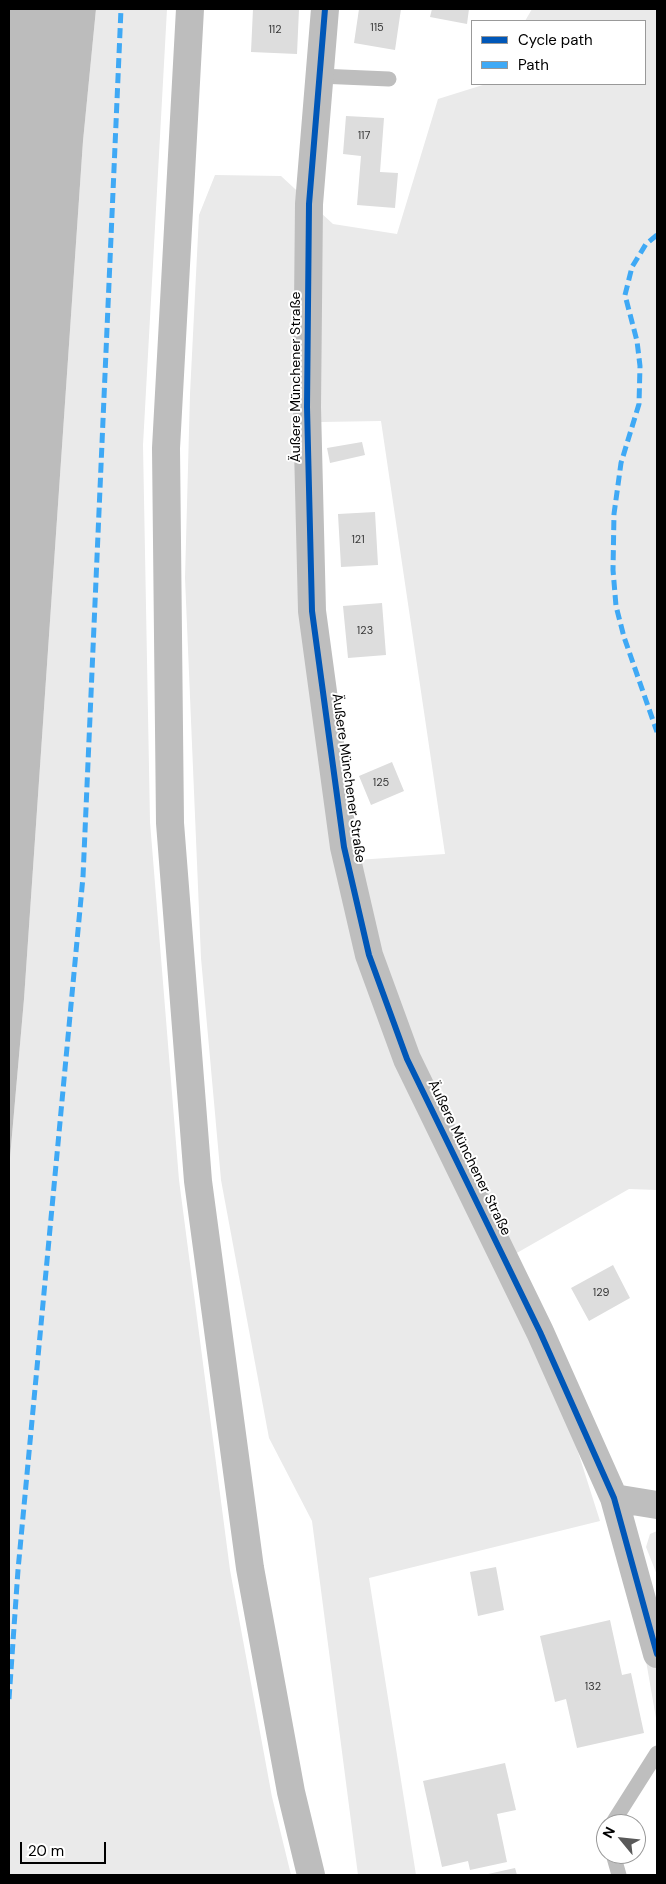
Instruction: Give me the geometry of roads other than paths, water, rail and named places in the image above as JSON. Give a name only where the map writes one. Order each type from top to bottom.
[{"type":"main road","points":[[190,9],[166,448],[170,823],[202,1210],[250,1568],[291,1792],[311,1875]]},
{"type":"street","name":"Äußere Münchener Straße","points":[[325,9],[309,204],[307,407],[312,611],[344,847],[369,955],[407,1059],[540,1332],[614,1498],[657,1654]]},
{"type":"street","points":[[614,1498],[657,1505]]},
{"type":"lane","points":[[319,76],[388,79]]},
{"type":"lane","points":[[618,1814],[657,1753]]}]
